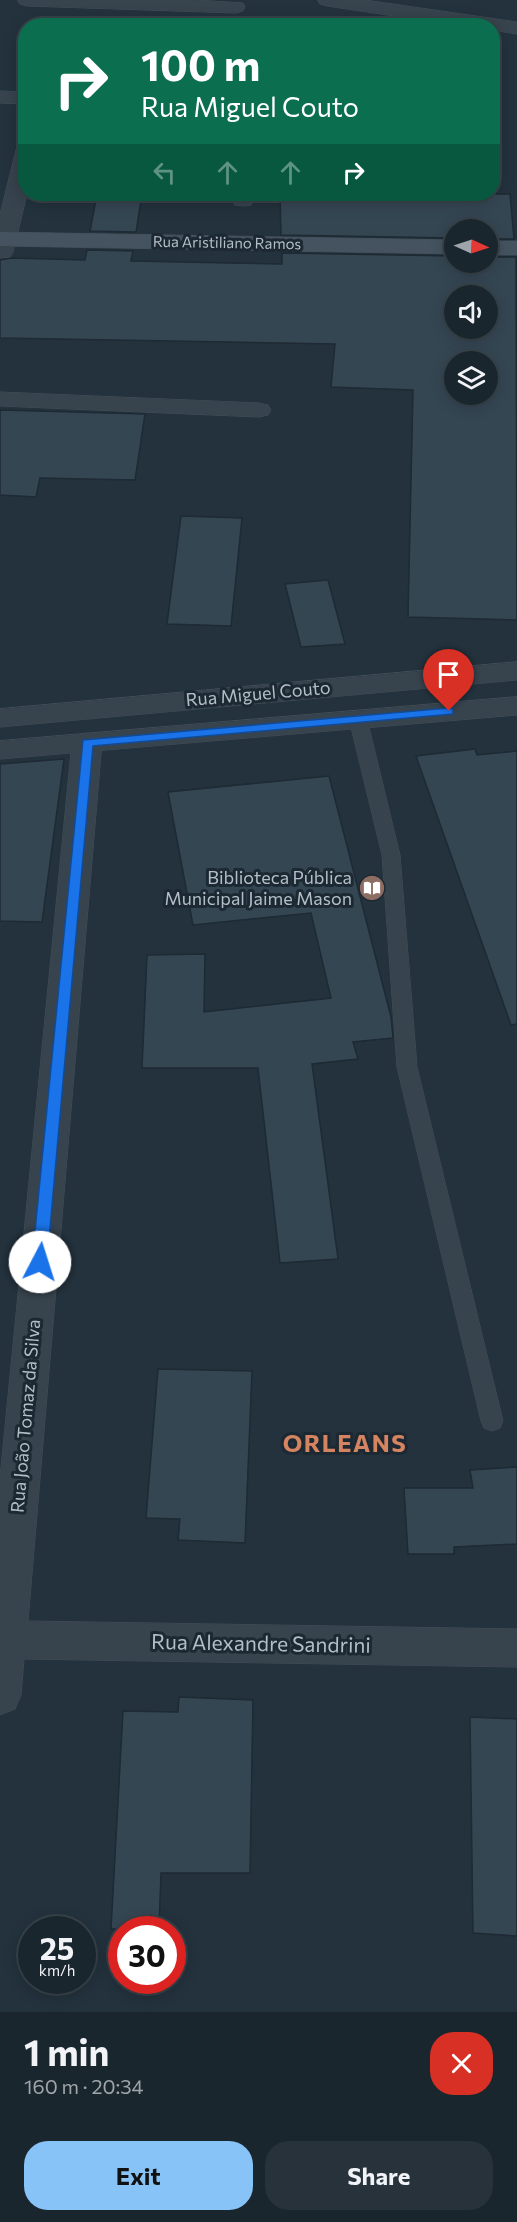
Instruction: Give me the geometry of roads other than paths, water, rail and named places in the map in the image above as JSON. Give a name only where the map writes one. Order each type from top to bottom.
[{"type":"main road","name":"Rua Aristiliano Ramos","points":[[2,245],[191,249],[444,260]]},
{"type":"main road","name":"Rua Aristiliano Ramos","points":[[191,249],[444,247]]},
{"type":"main road","points":[[498,248],[517,248]]},
{"type":"main road","points":[[498,260],[517,261]]},
{"type":"street","points":[[27,0],[236,11]]},
{"type":"street","points":[[327,0],[454,18]]},
{"type":"street","points":[[500,25],[517,27]]},
{"type":"street","points":[[0,97],[18,98]]},
{"type":"street","points":[[2,245],[18,182]]},
{"type":"street","points":[[0,399],[259,410]]},
{"type":"street","name":"Rua Miguel Couto","points":[[0,718],[517,671]]},
{"type":"street","name":"Rua Miguel Couto","points":[[0,750],[517,706]]},
{"type":"street","name":"Rua João Tomaz da Silva","points":[[0,1695],[87,742]]},
{"type":"street","name":"Rua Alexandre Sandrini","points":[[5,1640],[517,1648]]},
{"type":"lane","points":[[358,719],[392,855],[407,1067],[492,1421]]},
{"type":"place","name":"Biblioteca Pública Municipal Jaime Mason","points":[[372,888]]},
{"type":"district","name":"ORLEANS","points":[[345,1444]]}]
